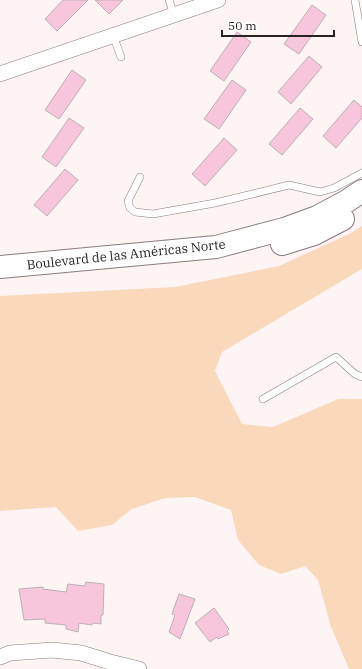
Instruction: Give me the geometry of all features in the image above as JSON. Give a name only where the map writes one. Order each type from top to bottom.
[{"type":"main road","name":"Boulevard de las Américas Norte","points":[[0,267],[216,247],[284,229],[304,222],[317,217],[347,201],[362,191]]},
{"type":"main road","name":"Boulevard de las Américas Norte","points":[[0,282],[196,263],[257,252],[314,234],[362,209]]},
{"type":"street","points":[[0,74],[218,0]]},
{"type":"street","points":[[0,657],[10,652],[52,650],[81,653],[139,669]]},
{"type":"lane","points":[[169,0],[174,15]]},
{"type":"lane","points":[[355,0],[362,42]]},
{"type":"lane","points":[[113,35],[121,57]]},
{"type":"lane","points":[[140,176],[128,204],[135,212],[153,214],[215,203],[289,185],[320,192],[334,188],[362,173]]},
{"type":"lane","points":[[263,399],[336,357],[355,374],[362,377]]},
{"type":"shaded area","points":[[362,226],[362,269],[222,352],[215,371],[242,424],[273,427],[338,399],[362,399],[362,669],[349,669],[331,627],[318,580],[305,566],[281,574],[259,565],[238,540],[231,510],[195,497],[165,498],[132,509],[112,525],[78,531],[56,507],[0,511],[0,296],[175,287],[279,266],[351,233]]},
{"type":"building","points":[[63,0],[88,0],[57,31],[45,19]]},
{"type":"building","points":[[95,0],[123,0],[109,14]]},
{"type":"building","points":[[312,5],[326,15],[299,54],[284,44]]},
{"type":"building","points":[[237,32],[251,42],[224,81],[210,71]]},
{"type":"building","points":[[309,56],[322,67],[291,104],[278,92]]},
{"type":"building","points":[[72,70],[86,80],[59,119],[45,110]]},
{"type":"building","points":[[232,80],[246,90],[219,129],[204,119]]},
{"type":"building","points":[[354,100],[362,107],[362,118],[336,148],[323,136]]},
{"type":"building","points":[[300,108],[313,119],[282,155],[269,144]]},
{"type":"building","points":[[69,118],[84,128],[56,167],[42,157]]},
{"type":"building","points":[[224,138],[237,150],[205,186],[192,174]]},
{"type":"building","points":[[65,169],[78,180],[47,216],[34,205]]},
{"type":"building","points":[[86,582],[104,584],[103,615],[101,615],[101,624],[93,623],[92,625],[79,623],[78,632],[66,629],[66,625],[45,623],[45,619],[24,620],[19,589],[43,587],[43,589],[66,592],[68,584],[85,586]]},
{"type":"building","points":[[179,594],[195,599],[180,639],[169,632],[175,615],[172,614]]},
{"type":"building","points":[[214,608],[229,629],[227,631],[229,634],[218,639],[217,637],[210,642],[195,623]]}]
